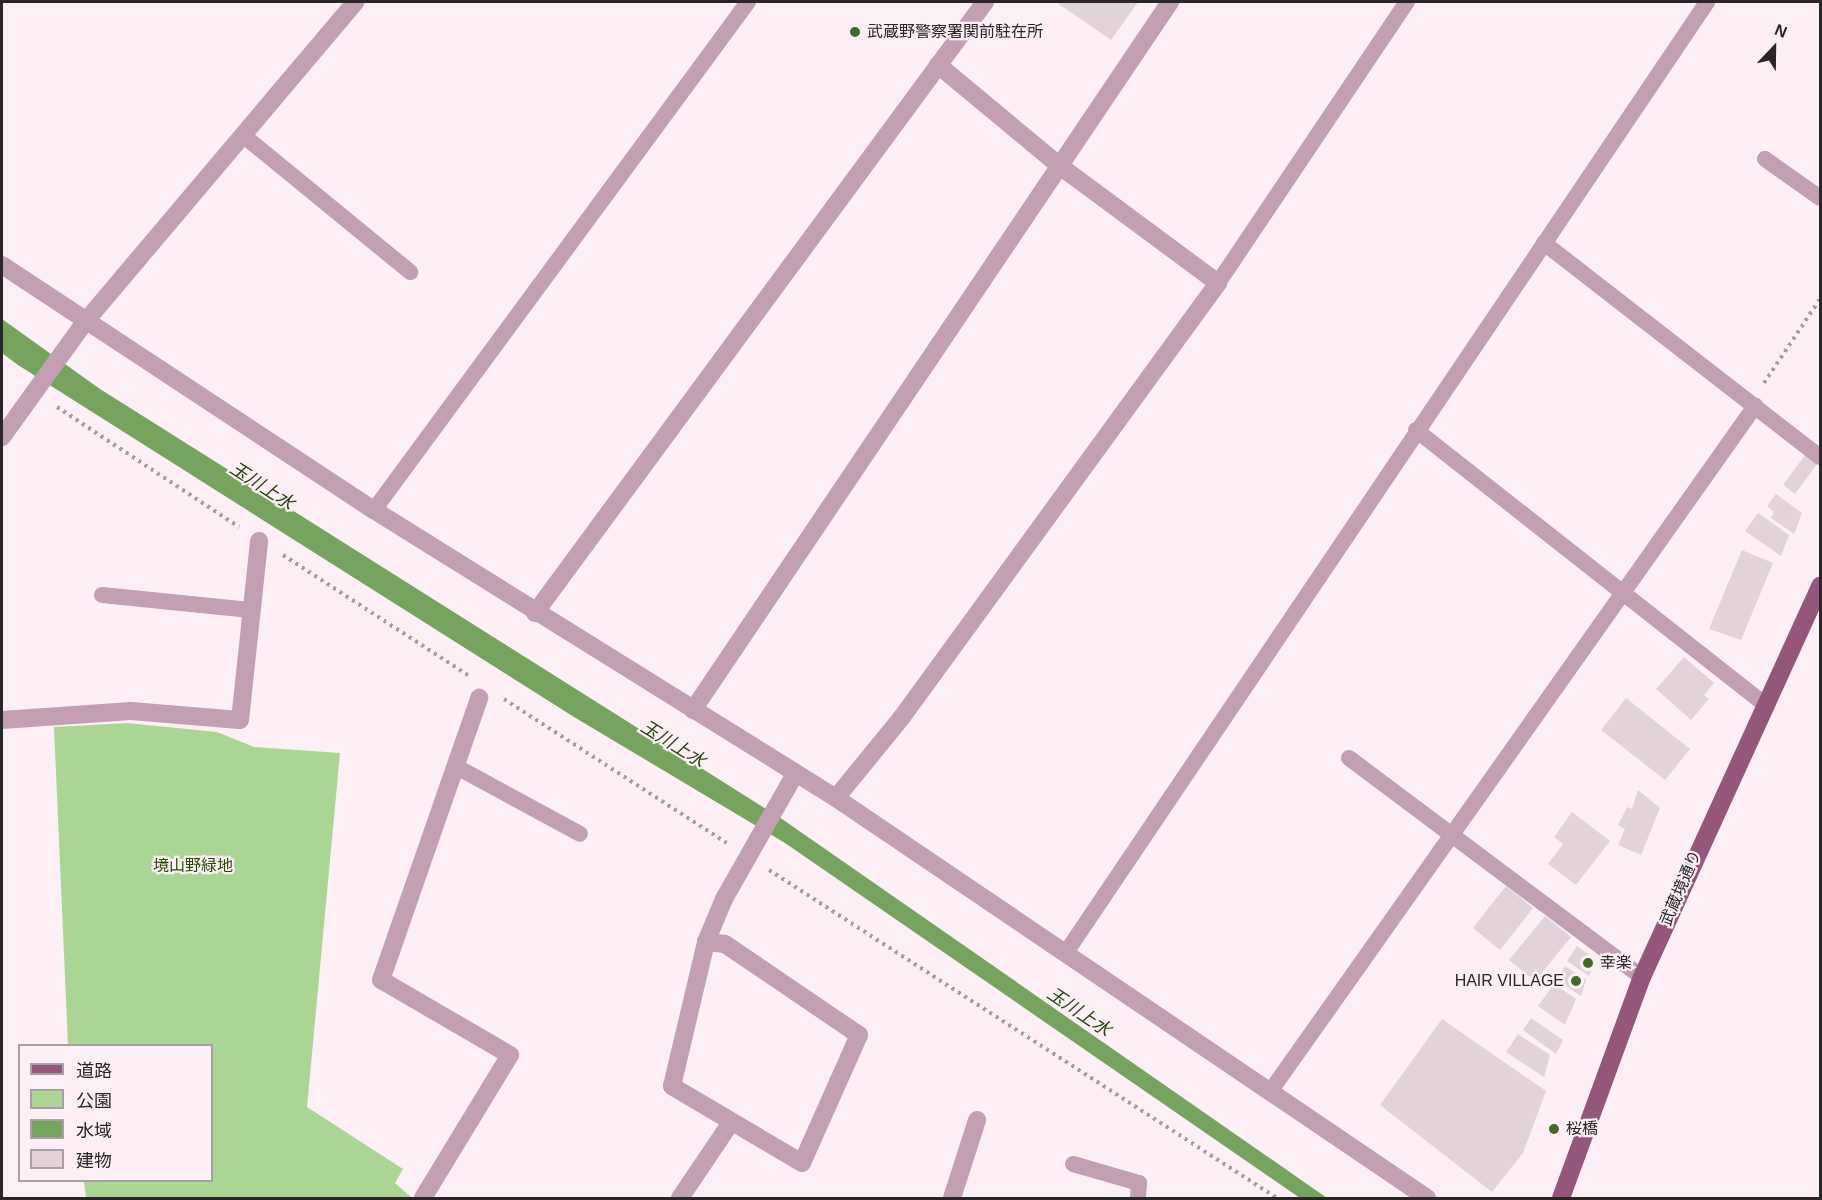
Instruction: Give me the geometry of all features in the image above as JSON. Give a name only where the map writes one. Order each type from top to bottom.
[{"type":"main road","name":"武蔵境通り","points":[[1561,1198],[1642,977],[1763,703],[1821,586]]},
{"type":"street","points":[[2,437],[85,322],[355,2]]},
{"type":"street","points":[[535,613],[984,2]]},
{"type":"street","points":[[693,710],[1170,2]]},
{"type":"street","points":[[836,798],[902,717],[1218,283],[1061,167],[938,65]]},
{"type":"street","points":[[2,265],[85,322],[535,613],[836,798],[1272,1089],[1427,1198]]},
{"type":"street","points":[[2,720],[131,711],[240,720],[250,610],[260,541]]},
{"type":"street","points":[[423,1198],[510,1055],[381,980],[479,690]]},
{"type":"street","points":[[706,942],[725,944],[859,1035],[802,1163],[730,1124],[672,1086],[706,942],[748,857],[795,774]]},
{"type":"street","points":[[952,1198],[977,1120]]},
{"type":"street","points":[[680,1198],[730,1124]]},
{"type":"lane","points":[[374,510],[748,2]]},
{"type":"lane","points":[[1218,283],[1407,2]]},
{"type":"lane","points":[[1066,951],[1707,2]]},
{"type":"lane","points":[[244,136],[410,272]]},
{"type":"lane","points":[[1765,159],[1821,198]]},
{"type":"lane","points":[[1544,243],[1821,457]]},
{"type":"lane","points":[[1272,1089],[1753,405]]},
{"type":"lane","points":[[1416,430],[1763,703]]},
{"type":"lane","points":[[102,594],[250,610]]},
{"type":"lane","points":[[1349,758],[1642,977]]},
{"type":"lane","points":[[455,766],[580,834]]},
{"type":"lane","points":[[1073,1164],[1139,1183],[1138,1198]]},
{"type":"path","points":[[1753,405],[1821,299]]},
{"type":"path","points":[[36,389],[479,690]]},
{"type":"path","points":[[499,695],[748,857],[1018,1026],[1277,1198]]},
{"type":"green space","name":"境山野緑地","points":[[127,723],[217,732],[254,747],[340,753],[307,1107],[403,1169],[395,1183],[412,1198],[86,1198],[84,1182],[213,1182],[213,1044],[68,1044],[54,727]]},
{"type":"water","points":[[2,319],[100,389],[782,819],[1327,1198],[1300,1198],[785,843],[574,717],[18,365],[2,353]]},
{"type":"building","points":[[1056,2],[1138,2],[1111,40]]},
{"type":"building","points":[[1805,455],[1817,464],[1795,494],[1783,485]]},
{"type":"building","points":[[1776,494],[1802,513],[1794,534],[1771,518],[1774,512],[1767,506]]},
{"type":"building","points":[[1758,513],[1789,535],[1781,556],[1745,531]]},
{"type":"building","points":[[1742,550],[1773,563],[1741,640],[1709,629]]},
{"type":"building","points":[[1684,657],[1714,683],[1704,695],[1709,699],[1691,720],[1656,689]]},
{"type":"building","points":[[1626,698],[1690,749],[1665,780],[1601,730]]},
{"type":"building","points":[[1638,790],[1660,808],[1641,855],[1618,845],[1625,829],[1618,825],[1627,807],[1632,809]]},
{"type":"building","points":[[1572,812],[1610,841],[1576,885],[1548,864],[1563,844],[1554,837]]},
{"type":"building","points":[[1506,886],[1533,908],[1500,950],[1473,928]]},
{"type":"building","points":[[1545,916],[1571,937],[1535,981],[1509,960]]},
{"type":"building","points":[[1577,946],[1596,960],[1589,976],[1567,961]]},
{"type":"building","points":[[1565,966],[1586,980],[1581,996],[1557,980]]},
{"type":"building","points":[[1554,984],[1576,999],[1565,1025],[1538,1006]]},
{"type":"building","points":[[1531,1018],[1563,1040],[1556,1054],[1523,1030]]},
{"type":"building","points":[[1442,1019],[1546,1091],[1523,1153],[1492,1192],[1380,1105]]},
{"type":"building","points":[[1518,1034],[1550,1055],[1544,1077],[1506,1052]]},
{"type":"place","name":"武蔵野警察署関前駐在所","points":[[855,32]]},
{"type":"place","name":"幸楽","points":[[1588,963]]},
{"type":"place","name":"HAIR VILLAGE","points":[[1576,981]]},
{"type":"place","name":"桜橋","points":[[1554,1129]]},
{"type":"water label","name":"玉川上水","points":[[262,486]]},
{"type":"water label","name":"玉川上水","points":[[673,744]]},
{"type":"water label","name":"玉川上水","points":[[1079,1012]]}]
